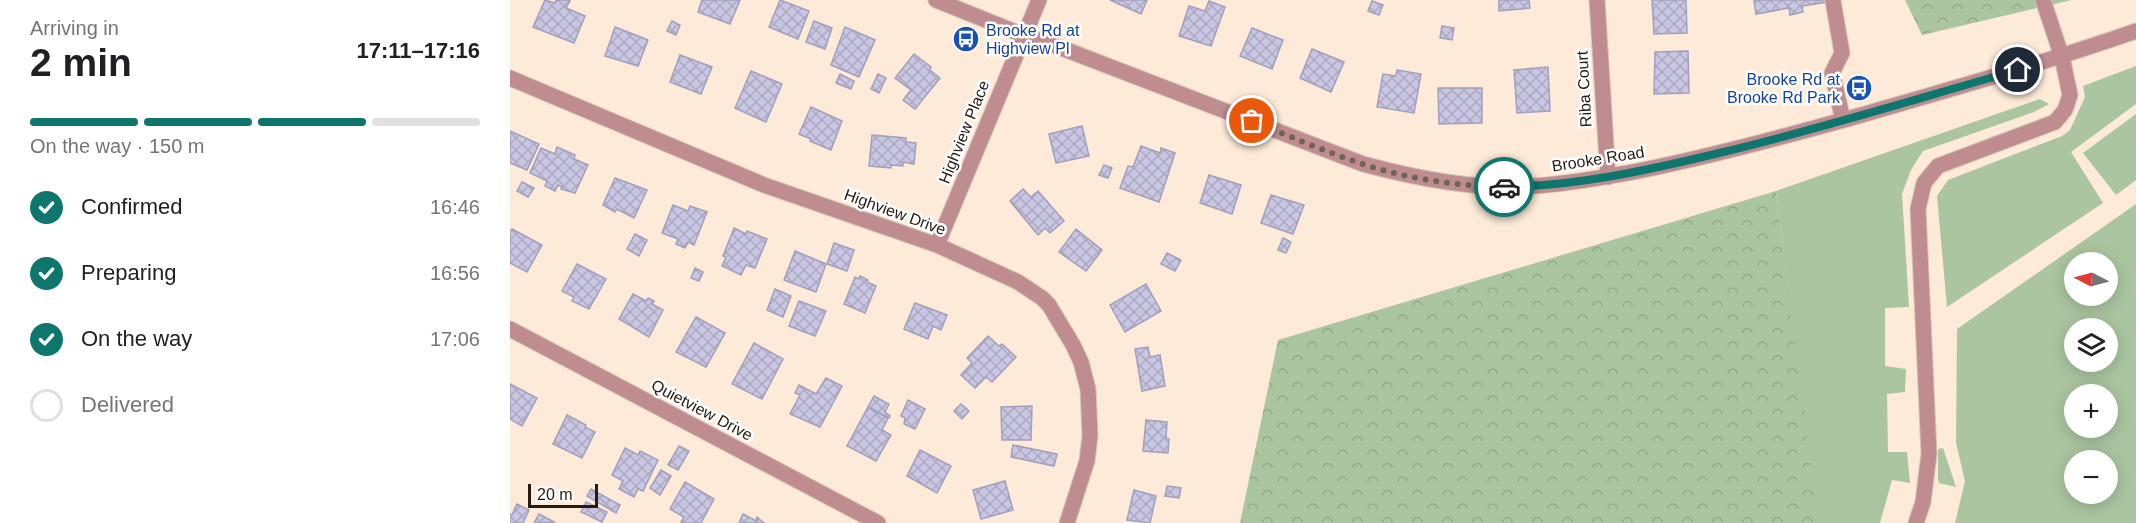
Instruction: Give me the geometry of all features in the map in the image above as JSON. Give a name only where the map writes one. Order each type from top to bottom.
[{"type":"street","name":"Brooke Road","points":[[936,0],[1364,164],[1407,176],[1466,185],[1502,187],[1554,184],[1608,177],[1732,150],[2062,57],[2136,31]]},
{"type":"street","name":"Highview Place","points":[[937,245],[1039,0]]},
{"type":"street","name":"Riba Court","points":[[1597,0],[1608,177]]},
{"type":"street","points":[[1916,523],[1923,502],[1929,454],[1918,209],[1924,183],[1938,165],[2055,122],[2065,110],[2070,94],[2062,57],[2043,0]]},
{"type":"street","points":[[1833,1],[1842,53],[1832,73],[1844,120]]},
{"type":"street","name":"Highview Drive","points":[[510,78],[764,185],[937,245],[1018,282],[1032,291],[1049,305],[1073,345],[1088,389],[1090,436],[1087,461],[1067,523]]},
{"type":"street","name":"Quietview Drive","points":[[510,329],[878,523]]},
{"type":"green space","points":[[1905,0],[2072,0],[1922,35]]},
{"type":"green space","points":[[2136,66],[2136,104],[2071,152],[2103,203],[1947,307],[1937,196],[1948,180],[2062,136],[2070,130],[2085,97],[2083,86]]},
{"type":"green space","points":[[2040,99],[2049,104],[2034,112],[1923,151],[1911,170],[1902,194],[1909,307],[1885,308],[1885,366],[1906,369],[1905,392],[1887,394],[1888,452],[1907,452],[1910,483],[1892,480],[1880,523],[1817,523],[1776,191]]},
{"type":"green space","points":[[2136,114],[2136,180],[2116,195],[2083,153]]},
{"type":"green space","points":[[1776,191],[1818,523],[1240,523],[1278,340]]},
{"type":"green space","points":[[2136,204],[2136,523],[1955,523],[1965,481],[1956,443],[1957,329],[2064,254],[2064,306],[2118,306],[2118,252],[2067,252]]},
{"type":"green space","points":[[1943,448],[1956,487],[1939,483],[1938,449]]},
{"type":"building","points":[[545,0],[555,3],[556,0],[568,0],[570,1],[566,8],[585,16],[574,43],[533,27]]},
{"type":"building","points":[[702,0],[740,0],[730,24],[698,12]]},
{"type":"building","points":[[780,0],[809,11],[798,39],[769,27]]},
{"type":"building","points":[[1110,0],[1147,0],[1141,14]]},
{"type":"building","points":[[1499,0],[1529,0],[1530,8],[1499,11]]},
{"type":"building","points":[[1652,0],[1686,0],[1687,33],[1654,34]]},
{"type":"building","points":[[1754,0],[1827,0],[1827,2],[1802,6],[1803,12],[1790,15],[1789,8],[1756,14]]},
{"type":"building","points":[[1209,1],[1225,7],[1211,46],[1179,36],[1189,6],[1205,11]]},
{"type":"building","points":[[1372,1],[1383,5],[1379,15],[1368,11]]},
{"type":"building","points":[[672,21],[680,25],[676,35],[667,31]]},
{"type":"building","points":[[814,21],[832,28],[825,49],[806,42]]},
{"type":"building","points":[[1442,26],[1454,28],[1452,40],[1440,38]]},
{"type":"building","points":[[615,27],[648,40],[638,66],[605,56]]},
{"type":"building","points":[[845,27],[875,40],[859,77],[831,65]]},
{"type":"building","points":[[1252,28],[1283,40],[1272,69],[1240,56]]},
{"type":"building","points":[[1312,49],[1344,62],[1331,92],[1300,78]]},
{"type":"building","points":[[1688,51],[1689,93],[1654,94],[1655,52]]},
{"type":"building","points":[[914,54],[931,67],[930,70],[940,78],[915,109],[903,100],[911,90],[895,78]]},
{"type":"building","points":[[680,55],[712,67],[701,94],[670,82]]},
{"type":"building","points":[[1548,67],[1550,111],[1517,113],[1514,70]]},
{"type":"building","points":[[1397,70],[1421,74],[1414,113],[1377,107],[1383,74],[1396,76]]},
{"type":"building","points":[[751,71],[782,84],[766,122],[735,108]]},
{"type":"building","points":[[840,74],[854,81],[851,89],[836,83]]},
{"type":"building","points":[[878,74],[886,78],[879,93],[871,89]]},
{"type":"building","points":[[1438,88],[1482,88],[1482,123],[1439,124]]},
{"type":"building","points":[[811,107],[842,121],[831,150],[799,134]]},
{"type":"building","points":[[1082,126],[1089,156],[1056,163],[1049,134]]},
{"type":"building","points":[[510,131],[539,144],[527,170],[510,163]]},
{"type":"building","points":[[872,135],[906,138],[906,142],[916,143],[914,164],[903,162],[903,166],[891,165],[891,168],[869,166]]},
{"type":"building","points":[[1141,146],[1160,153],[1161,148],[1175,153],[1159,202],[1120,188],[1128,166],[1133,167]]},
{"type":"building","points":[[557,147],[575,155],[574,159],[588,165],[575,193],[561,189],[562,187],[558,185],[555,191],[545,186],[547,181],[530,173],[541,148],[555,154]]},
{"type":"building","points":[[1104,165],[1112,168],[1108,178],[1099,175]]},
{"type":"building","points":[[1209,175],[1241,185],[1232,214],[1200,203]]},
{"type":"building","points":[[615,178],[647,190],[634,218],[617,209],[615,212],[603,205]]},
{"type":"building","points":[[522,182],[534,188],[528,197],[517,191]]},
{"type":"building","points":[[1023,189],[1031,197],[1038,191],[1064,221],[1050,233],[1045,228],[1038,235],[1010,201]]},
{"type":"building","points":[[1271,195],[1304,205],[1293,234],[1261,223]]},
{"type":"building","points":[[673,205],[688,211],[690,206],[707,212],[694,245],[688,242],[685,248],[676,244],[678,239],[662,233]]},
{"type":"building","points":[[734,228],[746,234],[747,231],[767,239],[755,268],[746,265],[741,275],[722,266],[726,257],[723,256]]},
{"type":"building","points":[[512,229],[542,245],[527,272],[510,263],[510,232]]},
{"type":"building","points":[[1076,229],[1102,250],[1086,271],[1059,252]]},
{"type":"building","points":[[635,234],[647,240],[639,256],[627,249]]},
{"type":"building","points":[[1283,238],[1291,242],[1286,253],[1278,250]]},
{"type":"building","points":[[834,243],[854,250],[847,271],[827,264]]},
{"type":"building","points":[[795,251],[826,264],[816,292],[784,280]]},
{"type":"building","points":[[1167,253],[1181,260],[1175,271],[1161,264]]},
{"type":"building","points":[[577,264],[606,279],[589,309],[572,301],[574,297],[562,291]]},
{"type":"building","points":[[695,268],[703,272],[699,281],[691,278]]},
{"type":"building","points":[[860,276],[876,286],[865,313],[844,304],[855,277],[859,279]]},
{"type":"building","points":[[1146,284],[1161,311],[1125,332],[1110,305]]},
{"type":"building","points":[[775,289],[791,296],[783,317],[767,310]]},
{"type":"building","points":[[633,294],[646,301],[648,298],[654,301],[652,304],[663,310],[649,337],[619,319]]},
{"type":"building","points":[[799,301],[826,311],[815,336],[789,326]]},
{"type":"building","points":[[915,303],[947,315],[941,330],[933,326],[928,339],[904,329]]},
{"type":"building","points":[[696,317],[725,333],[706,367],[676,352]]},
{"type":"building","points":[[988,336],[999,346],[1002,344],[1016,357],[992,382],[986,377],[975,388],[961,375],[972,363],[967,358]]},
{"type":"building","points":[[754,343],[783,359],[762,399],[732,384]]},
{"type":"building","points":[[1148,347],[1150,357],[1160,355],[1165,386],[1142,391],[1135,349]]},
{"type":"building","points":[[826,378],[842,386],[820,427],[790,414],[800,395],[795,393],[799,385],[816,394]]},
{"type":"building","points":[[510,384],[537,398],[522,426],[510,419]]},
{"type":"building","points":[[874,396],[889,404],[885,412],[890,416],[889,418],[868,407]]},
{"type":"building","points":[[908,400],[925,409],[915,429],[904,424],[905,418],[901,416]]},
{"type":"building","points":[[961,404],[969,411],[962,419],[954,411]]},
{"type":"building","points":[[1032,406],[1031,440],[1002,440],[1001,407]]},
{"type":"building","points":[[868,407],[888,418],[882,430],[891,435],[876,461],[847,446]]},
{"type":"building","points":[[567,415],[595,432],[582,458],[553,444]]},
{"type":"building","points":[[1146,420],[1167,422],[1168,453],[1143,451]]},
{"type":"building","points":[[1013,445],[1057,454],[1054,466],[1011,457]]},
{"type":"building","points":[[679,446],[689,451],[678,470],[668,465]]},
{"type":"building","points":[[625,448],[638,455],[640,451],[658,460],[643,491],[638,489],[634,497],[619,489],[623,481],[612,475]]},
{"type":"building","points":[[920,450],[951,466],[937,493],[907,476]]},
{"type":"building","points":[[661,470],[671,476],[660,495],[650,488]]},
{"type":"building","points":[[1005,481],[1013,510],[981,519],[973,490]]},
{"type":"building","points":[[685,482],[714,499],[701,523],[682,523],[684,517],[670,509]]},
{"type":"building","points":[[1167,486],[1181,488],[1179,498],[1165,496]]},
{"type":"building","points":[[591,489],[620,505],[616,513],[587,496]]},
{"type":"building","points":[[1134,490],[1156,496],[1150,523],[1127,520]]},
{"type":"building","points":[[586,502],[607,512],[602,522],[581,512]]},
{"type":"building","points":[[517,504],[529,510],[523,523],[510,523],[510,514],[512,515]]},
{"type":"building","points":[[539,514],[554,522],[534,523]]},
{"type":"building","points":[[743,514],[756,521],[757,517],[764,523],[739,523]]},
{"type":"way so far","points":[[1252,121],[1364,164],[1407,176],[1466,185],[1504,187]]},
{"type":"place","name":"Brooke Rd at Highview Pl","points":[[966,39]]},
{"type":"place","name":"Brooke Rd at Brooke Rd Park","points":[[1859,88]]},
{"type":"route","points":[[1504,187],[1584,181],[1678,163],[1765,142],[2018,70]]}]
